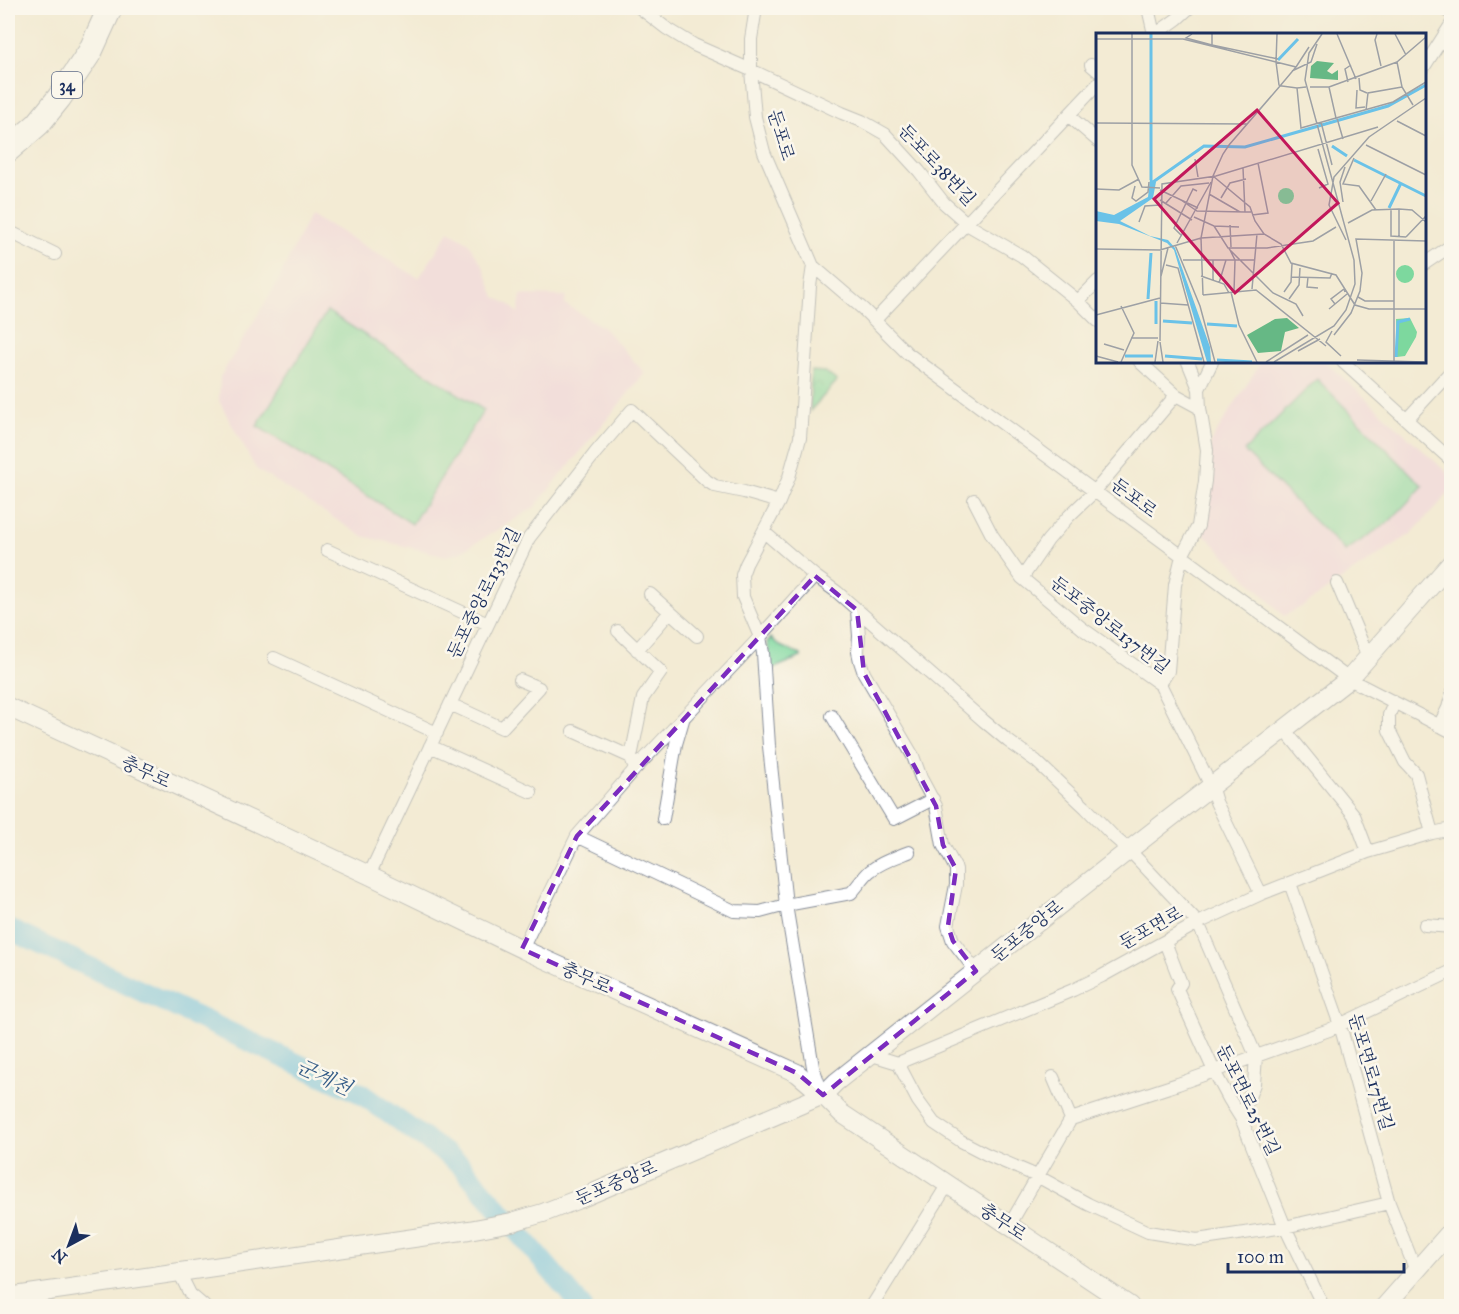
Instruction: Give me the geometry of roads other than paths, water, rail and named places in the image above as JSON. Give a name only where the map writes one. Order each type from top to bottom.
[{"type":"highway","name":"34","points":[[8,150],[38,124],[58,98],[90,52],[110,8]]},
{"type":"street","name":"둔포로38번길","points":[[640,8],[666,28],[694,45],[862,121],[885,134],[944,203],[967,223],[1022,256],[1078,301],[1096,319]]},
{"type":"street","name":"둔포로","points":[[756,8],[751,70],[755,117],[764,152],[813,266],[863,309],[908,353],[1348,679],[1452,732]]},
{"type":"street","points":[[1148,8],[1155,33]]},
{"type":"street","points":[[1156,33],[1190,8]]},
{"type":"street","points":[[1429,53],[1452,23]]},
{"type":"street","points":[[875,320],[1096,86]]},
{"type":"street","points":[[1069,116],[1096,139]]},
{"type":"street","points":[[8,231],[55,254]]},
{"type":"street","points":[[1426,263],[1452,244]]},
{"type":"street","points":[[813,266],[800,438],[789,477],[779,502],[746,564],[742,574],[742,584],[745,604],[760,637],[763,653],[769,746],[786,905],[813,1067],[823,1095]]},
{"type":"street","points":[[1078,301],[1096,283]]},
{"type":"street","points":[[1141,363],[1176,395],[1200,408]]},
{"type":"street","points":[[1160,684],[1168,671],[1175,585],[1182,556],[1198,526],[1205,481],[1207,450],[1199,389],[1188,363]]},
{"type":"street","points":[[1199,389],[1212,363]]},
{"type":"street","points":[[1344,363],[1452,461]]},
{"type":"street","points":[[1407,420],[1452,370]]},
{"type":"street","points":[[1022,578],[1055,532],[1095,491],[1176,395]]},
{"type":"street","name":"둔포중앙로133번길","points":[[369,875],[529,538],[632,410],[707,481],[715,486],[779,502]]},
{"type":"street","name":"둔포중앙로137번길","points":[[974,500],[992,535],[1022,578],[1083,629],[1160,684],[1212,786],[1216,802],[1261,894]]},
{"type":"street","points":[[764,532],[837,592],[984,721],[1036,762],[1129,850],[1198,923],[1256,1056],[1254,1084],[1241,1118]]},
{"type":"street","points":[[327,550],[488,624]]},
{"type":"street","name":"둔포중앙로","points":[[8,1297],[512,1222],[584,1197],[823,1095],[836,1082],[976,971],[1348,679],[1452,562]]},
{"type":"street","points":[[522,949],[577,837],[633,763],[683,718],[815,576]]},
{"type":"street","points":[[1337,583],[1368,657]]},
{"type":"street","points":[[650,594],[697,636]]},
{"type":"street","points":[[857,610],[858,652],[864,673],[913,756],[921,778],[936,806],[943,845],[956,869],[956,885],[948,926],[952,941],[976,971]]},
{"type":"street","points":[[637,650],[670,612]]},
{"type":"street","points":[[618,631],[661,672],[643,698],[633,763]]},
{"type":"street","points":[[274,658],[437,733]]},
{"type":"street","points":[[450,704],[502,728],[539,688],[520,680]]},
{"type":"street","points":[[1439,726],[1452,693]]},
{"type":"street","points":[[1394,703],[1389,715],[1389,730],[1405,762],[1416,774],[1432,833]]},
{"type":"street","name":"충무로","points":[[8,707],[522,949],[797,1073],[841,1113],[1130,1306]]},
{"type":"street","points":[[832,716],[894,819],[933,800]]},
{"type":"street","points":[[663,819],[676,744],[683,718]]},
{"type":"street","points":[[1284,729],[1354,814],[1368,852]]},
{"type":"street","points":[[573,731],[633,763]]},
{"type":"street","points":[[430,746],[531,792]]},
{"type":"street","name":"둔포면로","points":[[898,1063],[1073,990],[1198,923],[1261,894],[1368,852],[1452,829]]},
{"type":"street","points":[[577,837],[734,911],[760,912],[851,893],[868,873],[879,865],[909,852]]},
{"type":"street","name":"둔포면로17번길","points":[[1290,883],[1340,1025],[1389,1203],[1416,1271]]},
{"type":"street","points":[[1425,925],[1452,927]]},
{"type":"street","name":"둔포면로25번길","points":[[1165,942],[1181,983],[1177,989],[1214,1071],[1241,1118],[1285,1227],[1323,1306]]},
{"type":"street","points":[[1009,1226],[1071,1119],[1329,1030],[1452,971]]},
{"type":"street","points":[[872,1055],[898,1063],[918,1101],[934,1122],[961,1141],[1148,1232],[1197,1240],[1285,1227],[1389,1203]]},
{"type":"street","points":[[1053,1077],[1071,1119]]},
{"type":"street","points":[[872,1306],[948,1184]]},
{"type":"street","points":[[1385,1306],[1451,1231]]},
{"type":"street","points":[[179,1272],[190,1293],[204,1306]]},
{"type":"waterway","name":"군계천","points":[[8,929],[360,1093],[460,1164],[581,1306]]}]
